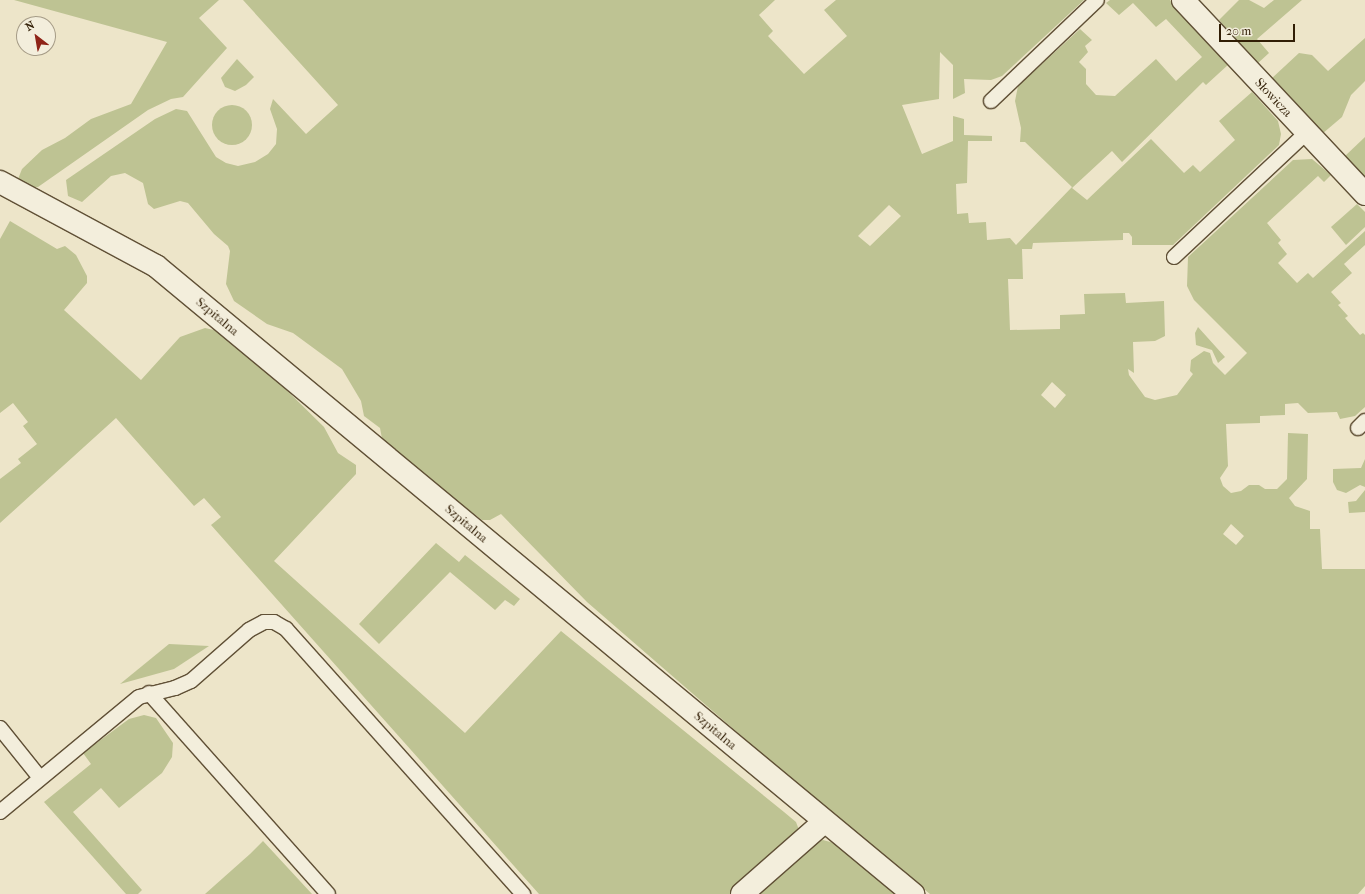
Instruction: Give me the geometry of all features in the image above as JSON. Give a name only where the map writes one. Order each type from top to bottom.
[{"type":"street","name":"Słowicza","points":[[1183,0],[1306,133],[1365,194]]},
{"type":"street","name":"Szpitalna","points":[[0,182],[156,266],[824,822],[913,894]]},
{"type":"street","points":[[742,894],[824,822]]},
{"type":"lane","points":[[991,101],[1097,0]]},
{"type":"lane","points":[[1174,256],[1306,133]]},
{"type":"lane","points":[[0,812],[139,697],[148,693],[175,688],[191,681],[256,626],[271,622],[282,626],[523,894]]},
{"type":"lane","points":[[148,693],[328,894]]},
{"type":"lane","points":[[0,728],[40,778]]},
{"type":"green space","points":[[14,0],[219,0],[199,18],[227,48],[183,97],[171,99],[148,110],[38,187],[31,188],[20,185],[18,179],[22,169],[42,150],[65,138],[91,119],[131,104],[167,42]]},
{"type":"green space","points":[[243,0],[775,0],[759,15],[773,31],[768,36],[804,74],[847,36],[824,10],[836,0],[1084,0],[1002,76],[991,80],[964,79],[965,93],[953,99],[953,65],[940,52],[939,99],[902,105],[922,154],[953,141],[953,116],[964,119],[964,135],[992,136],[992,141],[968,141],[967,183],[956,184],[957,214],[968,213],[969,223],[986,222],[987,240],[1010,238],[1016,245],[1072,187],[1025,142],[1020,142],[1021,128],[1015,101],[1018,86],[1080,29],[1092,40],[1085,46],[1088,52],[1079,62],[1086,69],[1086,84],[1096,95],[1115,96],[1156,59],[1176,81],[1202,57],[1166,19],[1156,27],[1133,3],[1119,15],[1106,3],[1110,0],[1170,0],[1229,64],[1206,85],[1203,82],[1122,162],[1112,151],[1072,188],[1087,200],[1151,139],[1184,173],[1193,165],[1200,172],[1235,140],[1219,121],[1252,92],[1278,121],[1281,134],[1279,145],[1173,245],[1132,245],[1132,237],[1129,233],[1123,233],[1123,240],[1033,243],[1032,249],[1022,249],[1023,279],[1008,279],[1010,330],[1060,329],[1060,315],[1085,314],[1084,294],[1125,293],[1126,303],[1164,301],[1165,336],[1155,341],[1133,342],[1134,373],[1128,369],[1129,375],[1145,397],[1155,400],[1177,395],[1193,374],[1190,371],[1191,360],[1204,351],[1210,353],[1213,363],[1225,375],[1247,353],[1194,300],[1187,286],[1188,257],[1293,160],[1312,159],[1331,175],[1324,182],[1318,176],[1267,223],[1281,240],[1278,243],[1287,254],[1278,263],[1297,283],[1308,273],[1313,278],[1365,231],[1365,245],[1344,264],[1352,273],[1331,292],[1341,303],[1338,305],[1348,316],[1345,318],[1360,335],[1363,333],[1365,335],[1365,407],[1355,416],[1340,419],[1337,412],[1308,413],[1298,403],[1285,404],[1285,415],[1260,416],[1260,423],[1226,424],[1228,466],[1220,478],[1223,486],[1231,493],[1241,491],[1249,485],[1259,485],[1265,489],[1277,489],[1287,479],[1288,433],[1308,434],[1307,479],[1289,498],[1295,506],[1310,511],[1310,529],[1320,529],[1322,569],[1365,569],[1365,886],[1358,894],[930,894],[827,810],[587,602],[501,514],[490,520],[482,520],[383,444],[380,428],[364,416],[361,401],[342,369],[293,333],[267,324],[234,301],[226,284],[230,251],[228,246],[214,234],[188,203],[180,201],[154,209],[148,204],[143,183],[125,173],[111,176],[82,202],[68,196],[66,180],[155,119],[176,109],[187,111],[216,157],[226,163],[238,166],[255,162],[268,154],[276,144],[277,129],[270,109],[273,99],[306,134],[338,105]],"holes":[[[889,205],[901,216],[870,246],[858,236]],[[1052,382],[1066,395],[1055,408],[1041,395]],[[1231,524],[1244,536],[1236,545],[1223,534]]]},
{"type":"green space","points":[[1239,0],[1249,0],[1264,8],[1274,0],[1302,0],[1257,39],[1269,53],[1257,64],[1219,20]]},
{"type":"green space","points":[[1365,38],[1365,81],[1351,95],[1342,117],[1322,134],[1271,79],[1299,53],[1312,55],[1328,71]]},
{"type":"green space","points":[[237,59],[254,77],[246,85],[235,91],[225,87],[221,78]]},
{"type":"green space","points":[[236,105],[243,108],[249,114],[252,125],[251,133],[243,142],[236,145],[228,145],[221,142],[213,133],[212,121],[215,114],[224,106]]},
{"type":"green space","points":[[1365,137],[1365,179],[1344,157]]},
{"type":"green space","points":[[1357,204],[1365,212],[1365,227],[1346,245],[1331,227]]},
{"type":"green space","points":[[10,221],[57,249],[65,246],[76,255],[87,276],[87,283],[64,310],[141,380],[180,337],[205,328],[214,330],[259,363],[324,427],[338,453],[356,465],[356,474],[274,561],[465,733],[561,631],[796,822],[799,830],[733,894],[539,894],[211,525],[221,517],[204,498],[194,506],[116,418],[0,523],[0,479],[21,463],[18,459],[37,444],[23,426],[28,422],[13,403],[0,413],[0,239]]},
{"type":"green space","points":[[1198,327],[1225,357],[1218,363],[1212,350],[1196,345],[1195,333]]},
{"type":"green space","points":[[1365,459],[1365,487],[1360,485],[1346,493],[1337,490],[1333,482],[1333,469],[1361,468]]},
{"type":"green space","points":[[1365,490],[1365,512],[1349,513],[1348,502],[1356,501]]},
{"type":"green space","points":[[436,543],[459,562],[465,555],[520,599],[514,606],[505,600],[495,610],[450,572],[379,644],[359,624]]},
{"type":"green space","points":[[169,644],[209,646],[174,669],[120,684]]},
{"type":"green space","points":[[144,715],[156,718],[173,743],[172,757],[162,773],[119,808],[101,788],[73,812],[142,890],[138,894],[126,894],[44,802],[91,764],[83,753],[129,719]]},
{"type":"green space","points":[[823,840],[834,843],[899,894],[756,894],[818,841]]},
{"type":"green space","points":[[263,841],[312,894],[205,894],[250,854]]}]
